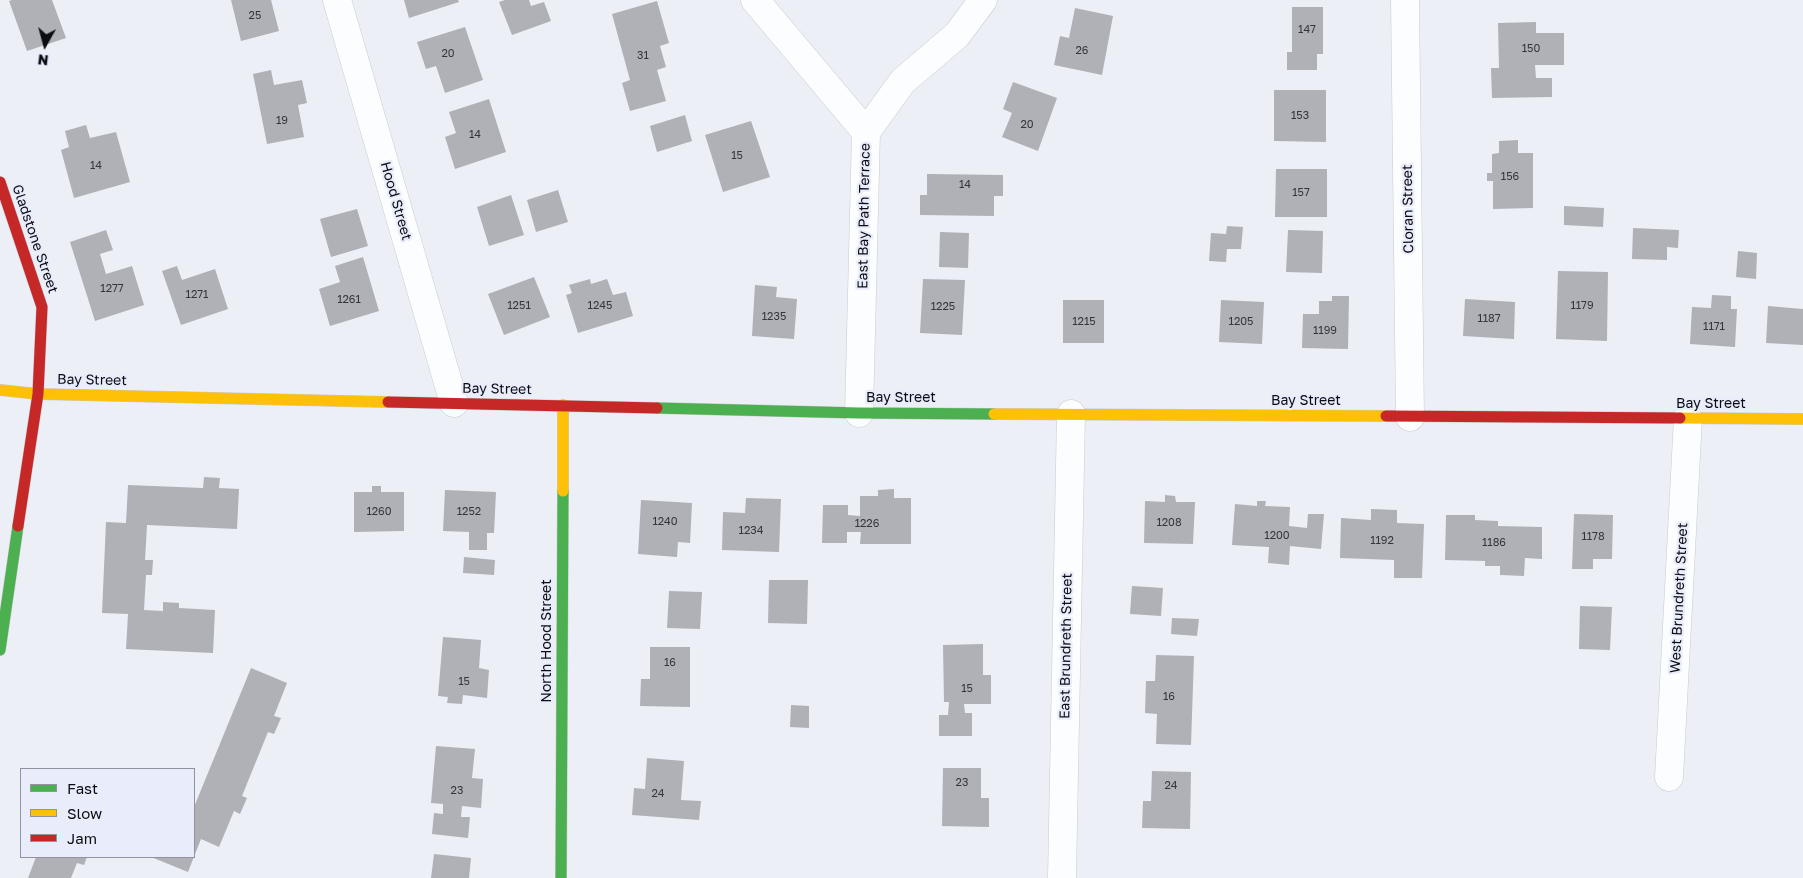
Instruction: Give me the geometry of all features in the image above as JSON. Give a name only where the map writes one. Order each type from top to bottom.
[{"type":"main road","name":"Gladstone Street","points":[[0,182],[42,307],[38,394],[0,650]]},
{"type":"main road","name":"Bay Street","points":[[0,390],[38,394],[454,402],[859,413],[1803,419]]},
{"type":"main road","name":"North Hood Street","points":[[561,878],[563,405]]},
{"type":"street","name":"Hood Street","points":[[337,0],[454,402]]},
{"type":"street","name":"East Bay Path Terrace","points":[[755,0],[866,132],[859,413]]},
{"type":"street","points":[[866,132],[903,81],[957,35],[983,0]]},
{"type":"street","name":"Cloran Street","points":[[1405,0],[1410,417]]},
{"type":"street","name":"East Brundreth Street","points":[[1062,878],[1071,414]]},
{"type":"street","name":"West Brundreth Street","points":[[1669,777],[1688,418]]},
{"type":"building","points":[[52,0],[66,38],[27,51],[9,1]]},
{"type":"building","points":[[231,0],[271,0],[279,31],[241,41]]},
{"type":"building","points":[[404,0],[458,0],[459,2],[409,18]]},
{"type":"building","points":[[505,0],[529,0],[531,6],[544,2],[551,21],[512,35],[499,2]]},
{"type":"building","points":[[657,1],[669,43],[660,46],[666,67],[657,70],[666,101],[630,111],[622,83],[630,80],[612,14]]},
{"type":"building","points":[[1292,7],[1323,7],[1323,54],[1317,54],[1317,70],[1287,70],[1287,52],[1292,52]]},
{"type":"building","points":[[1075,8],[1113,16],[1102,75],[1054,65],[1060,36],[1069,38]]},
{"type":"building","points":[[1536,22],[1536,33],[1564,33],[1564,65],[1535,65],[1536,78],[1552,78],[1552,97],[1492,98],[1491,68],[1499,68],[1498,23]]},
{"type":"building","points":[[465,27],[483,80],[445,93],[436,66],[426,69],[417,42]]},
{"type":"building","points":[[271,70],[274,85],[302,80],[307,103],[298,105],[304,137],[267,144],[253,74]]},
{"type":"building","points":[[1013,82],[1057,98],[1038,151],[1002,137],[1012,113],[1003,109]]},
{"type":"building","points":[[1274,90],[1326,90],[1326,142],[1274,141]]},
{"type":"building","points":[[489,99],[506,152],[455,169],[445,137],[456,133],[449,112]]},
{"type":"building","points":[[685,115],[692,141],[657,152],[650,126]]},
{"type":"building","points":[[751,121],[770,177],[723,192],[705,135]]},
{"type":"building","points":[[86,125],[90,138],[116,132],[130,182],[74,198],[61,150],[69,147],[65,131]]},
{"type":"building","points":[[1518,140],[1518,153],[1533,153],[1533,208],[1493,209],[1493,181],[1487,181],[1487,173],[1492,173],[1492,154],[1499,153],[1499,141]]},
{"type":"building","points":[[1276,169],[1327,169],[1327,217],[1275,217]]},
{"type":"building","points":[[927,174],[1003,175],[1003,196],[994,196],[994,216],[920,215],[920,195],[927,195]]},
{"type":"building","points":[[558,190],[568,222],[536,232],[527,200]]},
{"type":"building","points":[[511,195],[524,235],[489,246],[477,207]]},
{"type":"building","points":[[1564,206],[1604,208],[1603,227],[1564,225]]},
{"type":"building","points":[[357,209],[368,246],[331,257],[320,219]]},
{"type":"building","points":[[1227,226],[1243,227],[1241,249],[1227,249],[1226,262],[1209,261],[1211,233],[1226,234]]},
{"type":"building","points":[[1633,228],[1679,230],[1678,248],[1667,247],[1667,260],[1632,259]]},
{"type":"building","points":[[106,230],[113,250],[100,254],[106,274],[132,266],[144,305],[95,321],[70,242]]},
{"type":"building","points":[[1288,230],[1323,231],[1322,273],[1286,272]]},
{"type":"building","points":[[940,232],[969,233],[968,268],[939,267]]},
{"type":"building","points":[[1738,251],[1757,253],[1756,279],[1736,277]]},
{"type":"building","points":[[363,257],[379,311],[330,326],[319,289],[340,282],[335,266]]},
{"type":"building","points":[[177,266],[182,280],[215,269],[228,309],[181,325],[162,271]]},
{"type":"building","points":[[1558,271],[1608,272],[1607,341],[1556,339]]},
{"type":"building","points":[[534,277],[550,317],[504,335],[488,294]]},
{"type":"building","points":[[590,279],[591,284],[607,279],[613,295],[626,292],[633,316],[578,333],[566,295],[572,293],[569,285]]},
{"type":"building","points":[[923,279],[965,280],[962,335],[920,333]]},
{"type":"building","points":[[755,285],[777,287],[776,297],[797,299],[794,339],[752,336]]},
{"type":"building","points":[[1712,295],[1731,296],[1731,309],[1737,309],[1735,347],[1690,344],[1692,307],[1711,308]]},
{"type":"building","points":[[1332,296],[1349,296],[1348,349],[1302,348],[1303,314],[1319,314],[1319,301],[1332,301]]},
{"type":"building","points":[[1465,299],[1515,302],[1514,339],[1463,336]]},
{"type":"building","points":[[1063,300],[1104,300],[1104,343],[1063,343]]},
{"type":"building","points":[[1221,300],[1264,302],[1262,344],[1219,342]]},
{"type":"building","points":[[1768,306],[1803,309],[1803,345],[1766,343]]},
{"type":"building","points":[[204,477],[220,478],[219,488],[239,489],[237,529],[147,525],[145,560],[153,560],[152,575],[146,575],[144,610],[163,611],[163,602],[179,603],[179,608],[215,610],[213,653],[126,649],[128,614],[102,613],[106,522],[126,523],[128,485],[203,488]]},
{"type":"building","points":[[372,486],[381,486],[381,492],[404,492],[404,531],[354,532],[354,492],[372,492]]},
{"type":"building","points":[[894,489],[894,498],[911,498],[911,544],[860,544],[861,532],[847,532],[847,543],[822,543],[823,505],[848,505],[848,515],[860,516],[860,496],[878,496],[878,490]]},
{"type":"building","points":[[445,490],[496,492],[494,533],[487,533],[487,550],[469,550],[469,532],[443,531]]},
{"type":"building","points":[[1165,495],[1175,496],[1176,502],[1195,502],[1193,544],[1144,543],[1145,501],[1165,502]]},
{"type":"building","points":[[746,498],[781,499],[779,552],[722,550],[723,512],[745,513]]},
{"type":"building","points":[[641,500],[692,503],[690,543],[678,542],[677,557],[638,554]]},
{"type":"building","points":[[1257,501],[1266,501],[1265,506],[1290,507],[1289,526],[1307,528],[1308,514],[1324,514],[1321,549],[1290,546],[1289,565],[1268,563],[1269,547],[1232,545],[1235,504],[1257,506]]},
{"type":"building","points":[[1371,509],[1397,510],[1397,523],[1424,524],[1422,578],[1394,578],[1394,560],[1340,558],[1341,518],[1371,520]]},
{"type":"building","points":[[1574,514],[1613,515],[1612,559],[1593,559],[1593,569],[1572,569]]},
{"type":"building","points":[[1446,515],[1475,515],[1475,520],[1498,521],[1498,526],[1542,527],[1542,559],[1525,558],[1524,576],[1500,575],[1500,566],[1485,566],[1485,561],[1445,560]]},
{"type":"building","points":[[464,557],[495,560],[494,575],[463,573]]},
{"type":"building","points":[[769,580],[808,580],[807,624],[768,623]]},
{"type":"building","points":[[1132,586],[1163,588],[1161,616],[1130,614]]},
{"type":"building","points":[[669,591],[702,592],[700,629],[667,628]]},
{"type":"building","points":[[1580,606],[1612,607],[1610,650],[1579,649]]},
{"type":"building","points":[[1172,618],[1199,619],[1197,636],[1171,634]]},
{"type":"building","points":[[443,637],[481,640],[479,668],[489,670],[487,698],[463,695],[462,704],[447,703],[448,697],[438,696]]},
{"type":"building","points":[[983,644],[983,675],[991,675],[991,704],[964,704],[965,713],[972,713],[972,736],[939,736],[939,715],[948,715],[949,702],[944,702],[943,645]]},
{"type":"building","points":[[650,647],[690,647],[690,707],[640,706],[641,679],[650,679]]},
{"type":"building","points":[[1156,655],[1194,656],[1191,745],[1156,744],[1157,714],[1145,713],[1146,681],[1155,681]]},
{"type":"building","points":[[251,668],[287,683],[274,716],[281,718],[274,734],[268,732],[242,796],[247,798],[240,814],[234,811],[219,847],[201,839],[195,854],[195,805]]},
{"type":"building","points":[[791,705],[809,706],[809,728],[790,727]]},
{"type":"building","points":[[436,746],[475,749],[472,778],[483,779],[481,808],[462,806],[461,817],[470,817],[468,838],[432,834],[434,813],[443,814],[443,804],[431,803]]},
{"type":"building","points":[[647,758],[684,761],[681,800],[701,801],[699,820],[632,815],[634,788],[645,789]]},
{"type":"building","points":[[943,768],[981,768],[981,798],[989,798],[989,827],[942,826]]},
{"type":"building","points":[[1152,771],[1191,772],[1190,829],[1142,828],[1143,801],[1151,801]]},
{"type":"building","points":[[434,854],[471,858],[469,878],[431,878]]},
{"type":"building","points":[[36,858],[87,858],[84,865],[77,863],[71,878],[28,878]]},
{"type":"building","points":[[153,858],[194,858],[188,872]]},
{"type":"traffic: fast","points":[[657,408],[994,414]]},
{"type":"traffic: fast","points":[[561,878],[563,491]]},
{"type":"traffic: fast","points":[[0,650],[18,526]]},
{"type":"traffic: slow","points":[[0,390],[38,394],[388,402]]},
{"type":"traffic: slow","points":[[563,405],[563,491]]},
{"type":"traffic: slow","points":[[994,414],[1386,416]]},
{"type":"traffic: slow","points":[[1680,418],[1803,419]]},
{"type":"traffic: jam","points":[[0,182],[42,307],[38,394],[18,526]]},
{"type":"traffic: jam","points":[[388,402],[657,408]]},
{"type":"traffic: jam","points":[[1386,416],[1680,418]]}]
